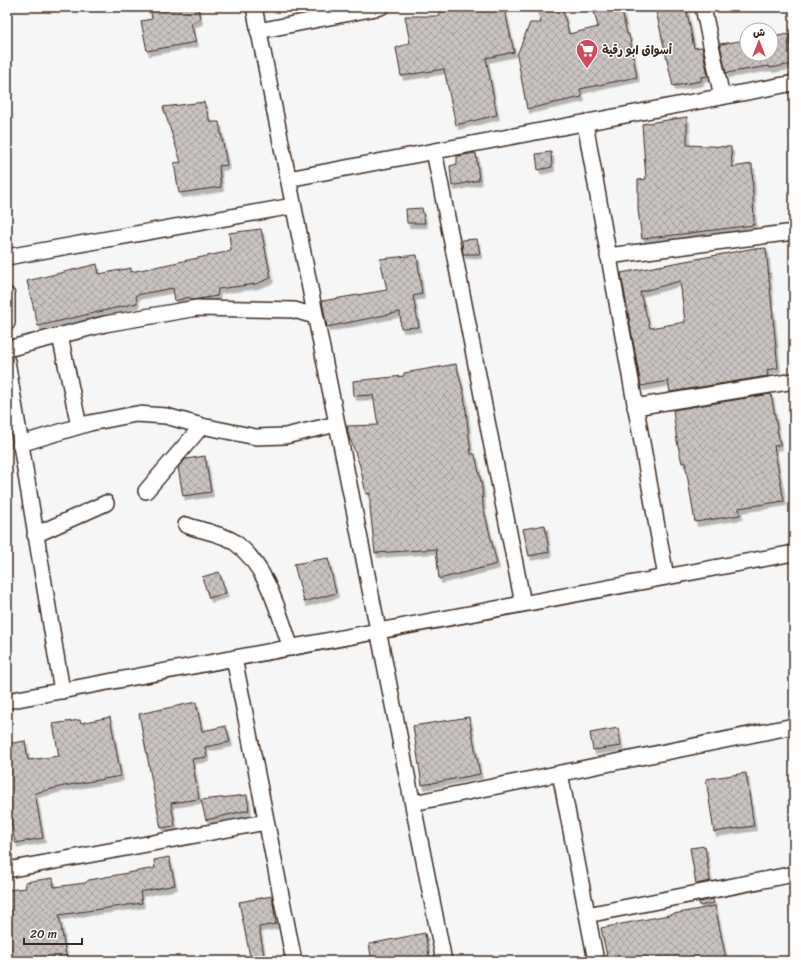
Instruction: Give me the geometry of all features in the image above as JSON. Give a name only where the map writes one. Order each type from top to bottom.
[{"type":"street","points":[[254,7],[444,961]]},
{"type":"street","points":[[258,31],[381,7]]},
{"type":"street","points":[[703,7],[722,97]]},
{"type":"street","points":[[288,179],[794,83]]},
{"type":"street","points":[[585,123],[666,577]]},
{"type":"street","points":[[434,151],[523,604]]},
{"type":"street","points":[[7,257],[293,206]]},
{"type":"street","points":[[608,256],[794,232]]},
{"type":"street","points":[[7,299],[7,323]]},
{"type":"street","points":[[7,349],[105,324],[197,308],[294,310],[315,316]]},
{"type":"street","points":[[60,336],[79,426]]},
{"type":"street","points":[[7,361],[62,691]]},
{"type":"street","points":[[635,406],[794,381]]},
{"type":"street","points":[[20,444],[79,426],[136,414],[166,416],[202,426],[256,437],[285,436],[337,424]]},
{"type":"street","points":[[146,491],[202,426]]},
{"type":"street","points":[[36,535],[106,503]]},
{"type":"street","points":[[186,525],[232,541],[251,558],[270,589],[291,648]]},
{"type":"street","points":[[7,701],[794,553]]},
{"type":"street","points":[[234,658],[294,961]]},
{"type":"street","points":[[413,803],[794,726]]},
{"type":"street","points":[[560,773],[596,961]]},
{"type":"street","points":[[7,870],[266,822]]},
{"type":"street","points":[[587,915],[794,874]]},
{"type":"building","points":[[150,7],[198,7],[200,20],[191,23],[196,42],[147,51],[141,21],[152,19]]},
{"type":"building","points":[[456,7],[504,7],[514,52],[486,58],[497,115],[456,125],[444,69],[401,76],[396,48],[410,43],[405,16],[439,16],[440,12]]},
{"type":"building","points":[[537,7],[562,7],[569,34],[598,27],[593,7],[621,7],[627,34],[629,34],[637,77],[580,89],[582,97],[527,109],[517,55],[530,23],[541,23]]},
{"type":"building","points":[[655,7],[686,7],[694,48],[702,47],[708,76],[701,77],[701,81],[673,86]]},
{"type":"building","points":[[789,34],[793,64],[770,68],[769,66],[726,73],[720,44],[739,41],[739,62],[779,62],[779,36]]},
{"type":"building","points":[[204,102],[210,122],[219,122],[227,165],[219,166],[221,187],[179,193],[174,163],[181,162],[163,107]]},
{"type":"building","points":[[687,117],[687,145],[731,147],[732,167],[752,164],[754,225],[642,239],[638,210],[638,180],[646,179],[642,124]]},
{"type":"building","points":[[551,152],[552,167],[538,170],[536,154]]},
{"type":"building","points":[[476,153],[479,180],[452,186],[450,166],[457,164],[457,156]]},
{"type":"building","points":[[422,208],[425,223],[407,223],[406,209]]},
{"type":"building","points":[[261,229],[271,278],[256,284],[218,289],[217,296],[199,299],[191,300],[189,297],[175,301],[173,288],[136,295],[137,303],[38,326],[27,281],[97,264],[99,274],[131,268],[131,272],[231,251],[229,233]]},
{"type":"building","points":[[477,239],[480,254],[463,254],[462,240]]},
{"type":"building","points":[[755,248],[766,248],[778,368],[767,370],[768,376],[670,392],[668,381],[641,386],[621,273]],"holes":[[[680,281],[685,322],[650,328],[640,292]]]},
{"type":"building","points":[[417,255],[422,294],[413,296],[419,327],[401,328],[400,312],[327,327],[322,301],[387,290],[380,259]]},
{"type":"building","points":[[456,364],[464,394],[471,454],[475,454],[482,487],[483,506],[497,564],[439,579],[436,549],[375,553],[370,508],[370,493],[366,494],[360,466],[350,441],[347,426],[378,425],[373,395],[354,396],[353,381],[404,376],[404,373]]},
{"type":"building","points":[[771,394],[780,445],[774,446],[784,501],[739,508],[740,515],[695,522],[685,462],[682,463],[677,441],[673,410]]},
{"type":"building","points":[[205,456],[211,492],[183,496],[178,467],[186,459]]},
{"type":"building","points":[[545,525],[549,552],[529,556],[523,529]]},
{"type":"building","points":[[328,558],[336,593],[304,602],[294,564]]},
{"type":"building","points":[[219,572],[226,593],[209,598],[202,577]]},
{"type":"building","points":[[196,702],[202,731],[226,726],[230,742],[205,747],[207,757],[192,759],[199,799],[171,803],[175,826],[161,828],[139,714]]},
{"type":"building","points":[[110,717],[121,776],[64,786],[35,793],[43,838],[15,843],[7,798],[7,744],[25,741],[28,760],[59,756],[53,724],[80,720],[81,723]]},
{"type":"building","points":[[469,717],[480,774],[422,785],[413,726]]},
{"type":"building","points":[[618,728],[621,746],[593,750],[590,733]]},
{"type":"building","points":[[746,773],[754,826],[714,832],[706,779]]},
{"type":"building","points":[[247,795],[249,810],[206,820],[201,800]]},
{"type":"building","points":[[705,846],[710,881],[696,884],[690,848]]},
{"type":"building","points":[[169,857],[175,885],[140,892],[142,903],[59,915],[67,961],[7,961],[7,890],[26,888],[25,882],[53,878],[54,887],[85,883],[89,880],[155,868],[154,860]]},
{"type":"building","points":[[272,896],[276,924],[259,927],[265,961],[251,961],[239,902]]},
{"type":"building","points":[[713,899],[714,903],[700,906],[699,902]]},
{"type":"building","points":[[715,906],[726,959],[716,961],[608,961],[601,928]]},
{"type":"building","points":[[425,933],[430,961],[372,961],[369,944]]},
{"type":"place","name":"أسواق ابو رقية","points":[[587,70]]}]
